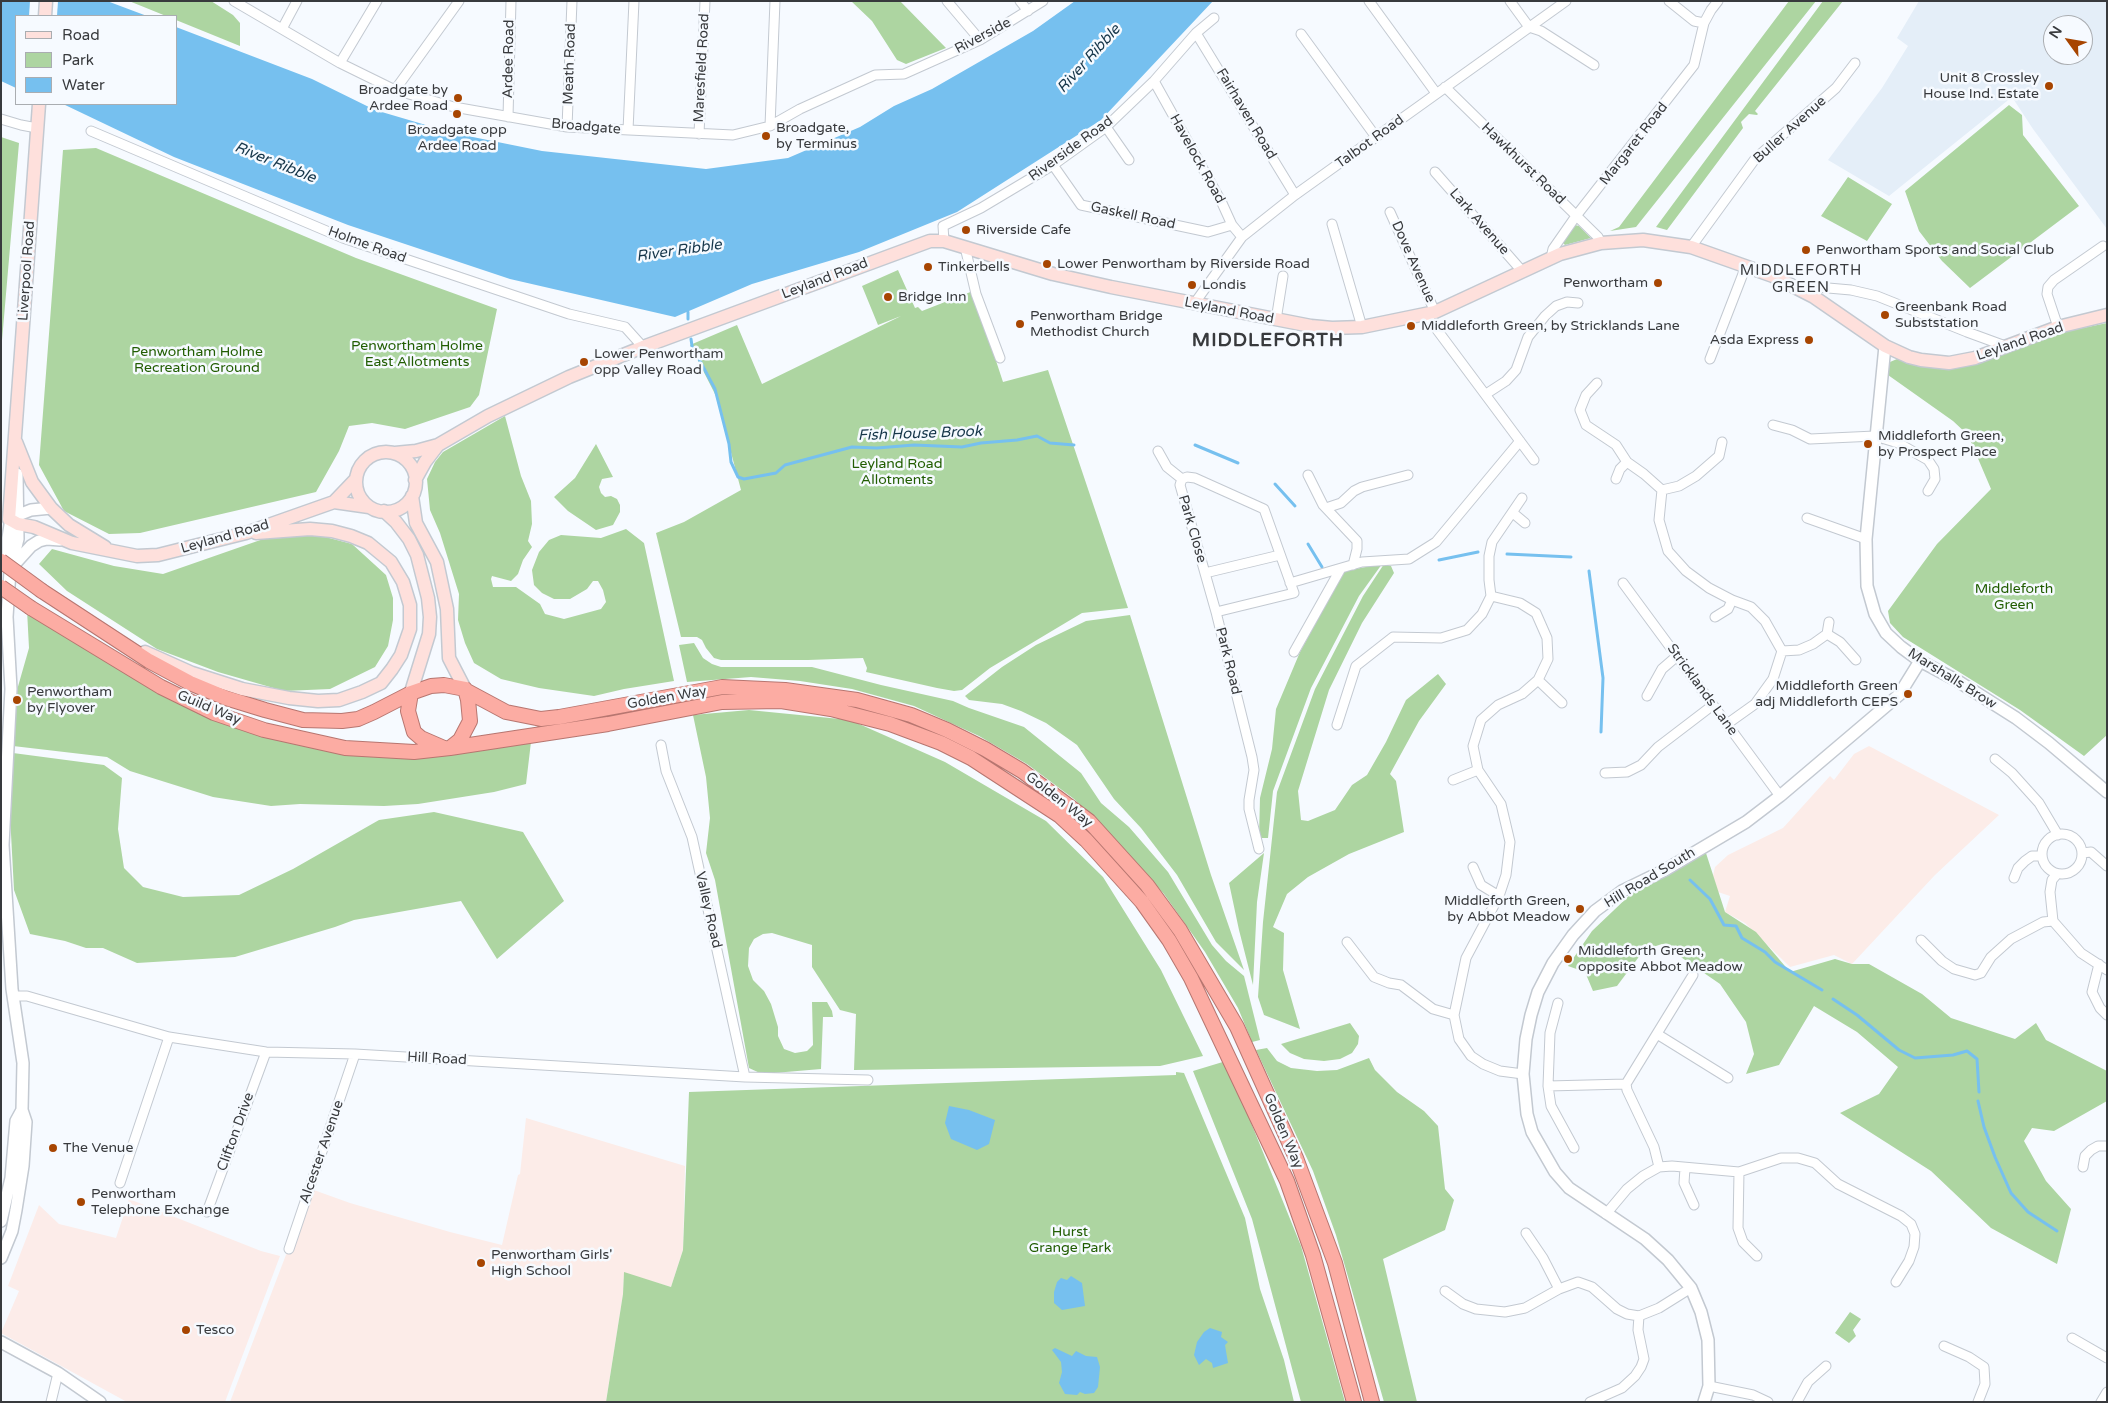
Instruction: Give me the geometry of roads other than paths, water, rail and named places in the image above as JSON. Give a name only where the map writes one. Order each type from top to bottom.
[{"type":"highway","name":"Guild Way","points":[[6,566],[149,661],[190,684],[226,698],[303,720],[342,721],[358,719],[411,692]]},
{"type":"highway","name":"Guild Way","points":[[1,587],[31,608],[161,687],[214,713],[264,730],[344,748],[414,752],[447,748]]},
{"type":"highway","points":[[444,685],[465,689],[470,721],[460,740],[447,748],[421,738],[414,732],[408,711],[411,692],[444,685]]},
{"type":"highway","name":"Golden Way","points":[[465,689],[506,712],[541,719],[559,718],[722,687],[785,690],[857,700],[911,715],[985,749],[1022,771],[1089,821],[1148,885],[1180,930],[1237,1027],[1296,1158],[1335,1263],[1372,1402]]},
{"type":"highway","name":"Golden Way","points":[[447,748],[608,724],[722,702],[781,701],[831,710],[890,724],[941,743],[971,758],[1060,816],[1086,840],[1142,902],[1169,940],[1192,978],[1287,1181],[1313,1254],[1354,1402]]},
{"type":"main road","points":[[45,15],[46,1]]},
{"type":"main road","name":"Liverpool Road","points":[[15,519],[14,437],[39,105]]},
{"type":"main road","name":"Leyland Road","points":[[395,453],[416,451],[438,445],[511,405],[569,377],[644,347],[918,245],[944,241],[1063,276],[1194,304],[1311,326],[1362,327],[1431,313],[1551,258],[1601,243],[1643,240],[1691,247],[1746,266],[1792,285],[1814,297],[1885,346],[1909,357],[1949,363],[1975,358],[2058,327],[2107,315]]},
{"type":"main road","name":"Leyland Road","points":[[14,437],[32,482],[51,508],[69,525],[114,552]]},
{"type":"main road","name":"Leyland Road","points":[[416,480],[425,462],[438,445]]},
{"type":"main road","points":[[411,692],[429,634],[428,598],[417,555],[400,526],[366,504],[358,493],[356,479],[358,470],[370,456],[378,453],[395,453],[410,464],[416,480],[412,496],[416,523],[437,562],[448,609],[447,639],[449,658],[465,689]]},
{"type":"main road","name":"Leyland Road","points":[[15,519],[72,543],[137,556],[158,555],[246,532],[334,502],[356,479]]},
{"type":"main road","points":[[378,510],[400,508],[412,496]]},
{"type":"main road","name":"Leyland Road","points":[[334,502],[378,510]]},
{"type":"main road","points":[[120,641],[192,673],[242,689],[290,698],[318,701],[339,700],[380,683],[402,655],[410,630],[410,605],[403,582],[391,562],[368,543],[332,531],[310,529],[246,532]]},
{"type":"street","name":"Broadgate","points":[[234,1],[340,63],[395,90],[508,118],[567,127],[733,135],[770,126],[800,109],[876,75],[904,74],[948,54]]},
{"type":"street","points":[[282,30],[297,1]]},
{"type":"street","points":[[340,63],[374,3],[364,1]]},
{"type":"street","points":[[395,90],[460,1]]},
{"type":"street","name":"Ardee Road","points":[[508,118],[511,1]]},
{"type":"street","name":"Meath Road","points":[[567,127],[572,1]]},
{"type":"street","points":[[628,130],[634,1]]},
{"type":"street","name":"Maresfield Road","points":[[699,134],[705,1]]},
{"type":"street","points":[[770,126],[775,1]]},
{"type":"street","points":[[947,1],[980,40]]},
{"type":"street","points":[[1020,1],[1028,11]]},
{"type":"street","name":"Riverside","points":[[948,54],[980,40],[1043,1]]},
{"type":"street","points":[[1369,1],[1436,93]]},
{"type":"street","points":[[1510,1],[1529,27],[1541,31],[1594,65]]},
{"type":"street","name":"Talbot Road","points":[[1194,304],[1242,237],[1295,195],[1566,1]]},
{"type":"street","points":[[1670,1],[1694,21],[1704,23]]},
{"type":"street","name":"Margaret Road","points":[[1551,258],[1553,249],[1576,216],[1694,65],[1704,23],[1718,1]]},
{"type":"street","name":"Riverside Road","points":[[944,241],[942,226],[981,208],[1054,165],[1106,127],[1154,81],[1196,33],[1214,18]]},
{"type":"street","name":"Fairhaven Road","points":[[1196,33],[1295,195]]},
{"type":"street","points":[[1301,34],[1376,137]]},
{"type":"street","name":"Buller Avenue","points":[[1691,247],[1755,159],[1836,88],[1855,63]]},
{"type":"street","name":"Havelock Road","points":[[1154,81],[1222,203],[1232,225],[1242,237]]},
{"type":"street","name":"Hawkhurst Road","points":[[1444,87],[1598,237],[1601,243]]},
{"type":"street","points":[[1,118],[37,128]]},
{"type":"street","points":[[1106,127],[1129,160]]},
{"type":"street","name":"Holme Road","points":[[92,131],[343,238],[551,308],[625,327],[644,347]]},
{"type":"street","name":"Gaskell Road","points":[[1054,165],[1081,205],[1208,232],[1232,225]]},
{"type":"street","name":"Lark Avenue","points":[[1435,172],[1522,271]]},
{"type":"street","name":"Dove Avenue","points":[[1390,212],[1431,313]]},
{"type":"street","points":[[1332,224],[1362,327]]},
{"type":"street","points":[[2058,327],[2047,294],[2048,287],[2054,280],[2103,246]]},
{"type":"street","points":[[965,247],[976,294],[1000,358]]},
{"type":"street","points":[[1710,360],[1746,266]]},
{"type":"street","points":[[1276,320],[1283,276]]},
{"type":"street","points":[[1792,285],[1851,290],[1877,296],[2008,347]]},
{"type":"street","points":[[1486,394],[1506,381],[1516,370],[1528,337],[1545,316],[1556,306],[1567,302],[1578,303]]},
{"type":"street","points":[[1431,313],[1534,460]]},
{"type":"street","name":"Marshalls Brow","points":[[1885,346],[1866,539],[1867,586],[1874,614],[1886,633],[1901,648],[2016,718],[2107,792]]},
{"type":"street","points":[[1597,383],[1586,395],[1580,410],[1586,425],[1616,445],[1627,462],[1662,490]]},
{"type":"street","points":[[1773,425],[1792,430],[1810,439],[1875,436],[1898,443],[1928,460],[1934,468],[1935,479],[1928,491]]},
{"type":"street","points":[[1290,583],[1340,570],[1362,562],[1409,559],[1436,542],[1520,441]]},
{"type":"street","points":[[1662,490],[1679,486],[1696,476],[1719,456],[1722,442]]},
{"type":"street","points":[[1158,451],[1167,467],[1182,479]]},
{"type":"street","points":[[1616,479],[1620,469],[1627,462]]},
{"type":"street","points":[[1308,476],[1319,500],[1357,541],[1358,549],[1353,565]]},
{"type":"street","points":[[1326,508],[1341,503],[1354,491],[1362,487],[1408,476]]},
{"type":"street","name":"Park Close","points":[[1216,612],[1180,485],[1182,479],[1187,477],[1195,478],[1264,510],[1290,583]]},
{"type":"street","points":[[1662,490],[1659,520],[1668,551],[1686,571],[1709,588],[1751,607],[1765,621],[1782,651],[1772,679],[1755,704],[1727,724]]},
{"type":"street","points":[[1336,726],[1356,666],[1393,637],[1441,638],[1467,630],[1482,614],[1491,596],[1489,556],[1492,542],[1522,498]]},
{"type":"street","points":[[15,519],[42,507],[51,508]]},
{"type":"street","points":[[1513,513],[1525,523]]},
{"type":"street","points":[[1807,518],[1866,539]]},
{"type":"street","name":"Liverpool Road","points":[[4,913],[3,845],[11,689],[6,566],[18,539],[15,519]]},
{"type":"street","points":[[6,566],[31,546],[44,539],[72,543]]},
{"type":"street","points":[[1205,573],[1280,555]]},
{"type":"street","points":[[1294,652],[1340,570]]},
{"type":"street","name":"Park Road","points":[[1259,849],[1249,809],[1254,770],[1252,757],[1216,612],[1294,593],[1290,583]]},
{"type":"street","name":"Stricklands Lane","points":[[1623,583],[1780,796]]},
{"type":"street","points":[[1491,596],[1520,603],[1536,613],[1547,638],[1548,659],[1538,680],[1522,694],[1498,704],[1481,720],[1473,746],[1478,770],[1501,804],[1510,842],[1506,875],[1498,896],[1466,958],[1454,1016],[1459,1039],[1471,1056],[1483,1064],[1500,1071],[1523,1074]]},
{"type":"street","points":[[1715,617],[1728,609],[1732,600]]},
{"type":"street","points":[[1827,634],[1829,622]]},
{"type":"street","points":[[1782,651],[1799,650],[1827,634]]},
{"type":"street","points":[[1827,634],[1840,642],[1856,660]]},
{"type":"street","points":[[1647,696],[1662,670],[1677,656]]},
{"type":"street","name":"Hill Road South","points":[[1704,1402],[1709,1386],[1708,1340],[1701,1312],[1691,1288],[1668,1260],[1645,1239],[1569,1188],[1545,1157],[1532,1132],[1526,1114],[1523,1074],[1526,1039],[1538,992],[1553,963],[1572,935],[1595,911],[1622,891],[1665,870],[1746,822],[1780,796],[1899,695],[1920,661]]},
{"type":"street","points":[[1538,680],[1562,703]]},
{"type":"street","points":[[1605,773],[1627,772],[1641,765],[1658,747],[1713,706]]},
{"type":"street","name":"Valley Road","points":[[661,745],[666,771],[692,837],[745,1077]]},
{"type":"street","points":[[1995,759],[2012,773],[2039,803],[2058,835]]},
{"type":"street","points":[[1453,780],[1478,770]]},
{"type":"street","points":[[2058,835],[2072,837],[2077,841],[2082,853],[2079,865],[2069,873],[2057,874],[2046,867],[2042,856],[2044,844],[2058,835]]},
{"type":"street","points":[[2082,853],[2091,852],[2107,866]]},
{"type":"street","points":[[2014,878],[2018,868],[2032,856],[2042,856]]},
{"type":"street","points":[[1473,867],[1481,885],[1498,896]]},
{"type":"street","points":[[2057,874],[2052,880],[2050,892],[2050,911],[2053,921],[2082,953],[2107,970]]},
{"type":"street","points":[[1,1258],[12,1232],[21,1180],[26,1122],[22,1110],[23,1063],[13,996],[4,913]]},
{"type":"street","points":[[1921,940],[1942,961],[1960,971],[1975,975],[1981,973],[1991,956],[2010,939],[2043,922],[2053,921]]},
{"type":"street","points":[[1347,942],[1374,977],[1401,985],[1432,1009],[1454,1016]]},
{"type":"street","points":[[2098,964],[2092,992],[2100,1008],[2107,1015]]},
{"type":"street","points":[[1659,1167],[1654,1147],[1627,1090],[1626,1084],[1694,975]]},
{"type":"street","name":"Hill Road","points":[[13,996],[27,996],[169,1037],[266,1052],[356,1054],[745,1077],[868,1080]]},
{"type":"street","points":[[1558,1003],[1550,1034],[1548,1086],[1550,1106],[1574,1148]]},
{"type":"street","points":[[1657,1034],[1728,1078]]},
{"type":"street","points":[[120,1183],[169,1037]]},
{"type":"street","name":"Clifton Drive","points":[[207,1212],[266,1052]]},
{"type":"street","name":"Alcester Avenue","points":[[289,1249],[356,1054]]},
{"type":"street","points":[[1548,1086],[1626,1084]]},
{"type":"street","points":[[1,1221],[11,1178],[16,1121],[22,1110]]},
{"type":"street","points":[[2083,1167],[2085,1156],[2091,1150],[2098,1146],[2107,1146]]},
{"type":"street","points":[[1606,1214],[1627,1189],[1643,1176],[1659,1167],[1739,1172],[1782,1158],[1798,1158],[1814,1163],[1838,1184],[1901,1216],[1911,1224],[1915,1234],[1914,1247],[1909,1262],[1896,1282]]},
{"type":"street","points":[[1685,1168],[1684,1183],[1694,1206]]},
{"type":"street","points":[[1739,1172],[1738,1228],[1743,1242],[1757,1256]]},
{"type":"street","points":[[1526,1233],[1543,1258],[1559,1289]]},
{"type":"street","points":[[1445,1291],[1463,1304],[1476,1309],[1505,1312],[1525,1308],[1573,1282],[1584,1283],[1592,1286],[1617,1309],[1627,1314],[1639,1316],[1659,1308],[1691,1288]]},
{"type":"street","points":[[1590,1402],[1622,1388],[1636,1376],[1644,1358],[1638,1330],[1639,1316]]},
{"type":"street","points":[[2072,1338],[2107,1358]]},
{"type":"street","points":[[1,1342],[58,1374],[100,1402]]},
{"type":"street","points":[[1944,1346],[1969,1357],[1984,1367],[1985,1384],[1978,1402]]},
{"type":"street","points":[[1797,1402],[1808,1382],[1826,1366]]},
{"type":"street","points":[[51,1402],[58,1374]]},
{"type":"street","points":[[1709,1386],[1753,1395],[1768,1402]]},
{"type":"street","points":[[2101,1402],[2107,1392]]},
{"type":"water","points":[[1,1],[107,1],[144,15],[15,15],[15,88],[1,81]]},
{"type":"water","name":"River Ribble","points":[[1075,1],[1213,1],[1101,120],[957,212],[859,252],[752,284],[675,317],[510,279],[348,225],[174,157],[65,105],[178,105],[178,28],[312,79],[375,110],[453,133],[542,151],[706,169],[788,158],[860,127],[894,106],[932,89],[1033,31]]},
{"type":"water","points":[[949,1106],[969,1110],[995,1120],[989,1144],[977,1150],[951,1139],[945,1123]]},
{"type":"water","points":[[1071,1276],[1082,1283],[1085,1306],[1062,1310],[1054,1303],[1054,1292],[1057,1282],[1061,1278],[1067,1280]]},
{"type":"water","points":[[1210,1328],[1222,1332],[1221,1337],[1228,1342],[1225,1345],[1228,1363],[1213,1368],[1212,1363],[1206,1359],[1199,1365],[1194,1355],[1197,1342],[1204,1332]]},
{"type":"water","points":[[1055,1348],[1072,1356],[1076,1351],[1086,1356],[1097,1357],[1100,1367],[1098,1387],[1094,1393],[1065,1394],[1059,1383],[1062,1372],[1061,1362],[1052,1350]]},
{"type":"waterway","name":"Fish House Brook","points":[[688,312],[688,319]]},
{"type":"waterway","name":"Fish House Brook","points":[[691,339],[692,346],[715,389],[729,444],[731,462],[738,477],[744,479],[776,473],[785,465],[852,447],[877,448],[914,445],[962,447],[1037,436],[1050,443],[1074,445]]},
{"type":"waterway","name":"Fish House Brook","points":[[1195,445],[1238,463]]},
{"type":"waterway","name":"Fish House Brook","points":[[1275,484],[1295,506]]},
{"type":"waterway","name":"Fish House Brook","points":[[1308,544],[1322,567]]},
{"type":"waterway","name":"Fish House Brook","points":[[1439,560],[1478,552]]},
{"type":"waterway","name":"Fish House Brook","points":[[1507,554],[1571,557]]},
{"type":"waterway","name":"Fish House Brook","points":[[1589,571],[1603,678],[1601,732]]},
{"type":"waterway","name":"Fish House Brook","points":[[1690,880],[1710,899],[1724,925],[1736,926],[1742,938],[1765,952],[1775,962],[1822,990]]},
{"type":"waterway","name":"Fish House Brook","points":[[1833,999],[1857,1015],[1899,1050],[1915,1058],[1953,1055],[1967,1051],[1977,1059],[1979,1092]]},
{"type":"waterway","name":"Fish House Brook","points":[[1978,1101],[1984,1127],[2011,1193],[2028,1212],[2057,1231]]},
{"type":"place","name":"Unit 8 Crossley House Ind. Estate","points":[[2049,86]]},
{"type":"place","name":"Broadgate by Ardee Road","points":[[458,98]]},
{"type":"place","name":"Broadgate opp Ardee Road","points":[[457,114]]},
{"type":"place","name":"Broadgate, by Terminus","points":[[766,136]]},
{"type":"place","name":"Riverside Cafe","points":[[966,230]]},
{"type":"place","name":"Penwortham Sports and Social Club","points":[[1806,250]]},
{"type":"place","name":"Lower Penwortham by Riverside Road","points":[[1047,264]]},
{"type":"place","name":"Tinkerbells","points":[[928,267]]},
{"type":"place","name":"Penwortham","points":[[1658,283]]},
{"type":"place","name":"Londis","points":[[1192,285]]},
{"type":"place","name":"Bridge Inn","points":[[888,297]]},
{"type":"place","name":"Greenbank Road Subststation","points":[[1885,315]]},
{"type":"place","name":"Penwortham Bridge Methodist Church","points":[[1020,324]]},
{"type":"place","name":"Middleforth Green, by Stricklands Lane","points":[[1411,326]]},
{"type":"place","name":"Asda Express","points":[[1809,340]]},
{"type":"place","name":"Lower Penwortham opp Valley Road","points":[[584,362]]},
{"type":"place","name":"Middleforth Green, by Prospect Place","points":[[1868,444]]},
{"type":"place","name":"Middleforth Green adj Middleforth CEPS","points":[[1908,694]]},
{"type":"place","name":"Penwortham by Flyover","points":[[17,700]]},
{"type":"place","name":"Middleforth Green, by Abbot Meadow","points":[[1580,909]]},
{"type":"place","name":"Middleforth Green, opposite Abbot Meadow","points":[[1568,959]]},
{"type":"place","name":"The Venue","points":[[53,1148]]},
{"type":"place","name":"Penwortham Telephone Exchange","points":[[81,1202]]},
{"type":"place","name":"Penwortham Girls' High School","points":[[481,1263]]},
{"type":"place","name":"Tesco","points":[[186,1330]]},
{"type":"district","name":"MIDDLEFORTH GREEN","points":[[1801,280]]},
{"type":"district","name":"MIDDLEFORTH","points":[[1268,341]]},
{"type":"park label","name":"Penwortham Holme East Allotments","points":[[417,354]]},
{"type":"park label","name":"Penwortham Holme Recreation Ground","points":[[197,360]]},
{"type":"park label","name":"Leyland Road Allotments","points":[[897,472]]},
{"type":"park label","name":"Middleforth Green","points":[[2014,598]]},
{"type":"park label","name":"Hurst Grange Park","points":[[1070,1240]]}]
